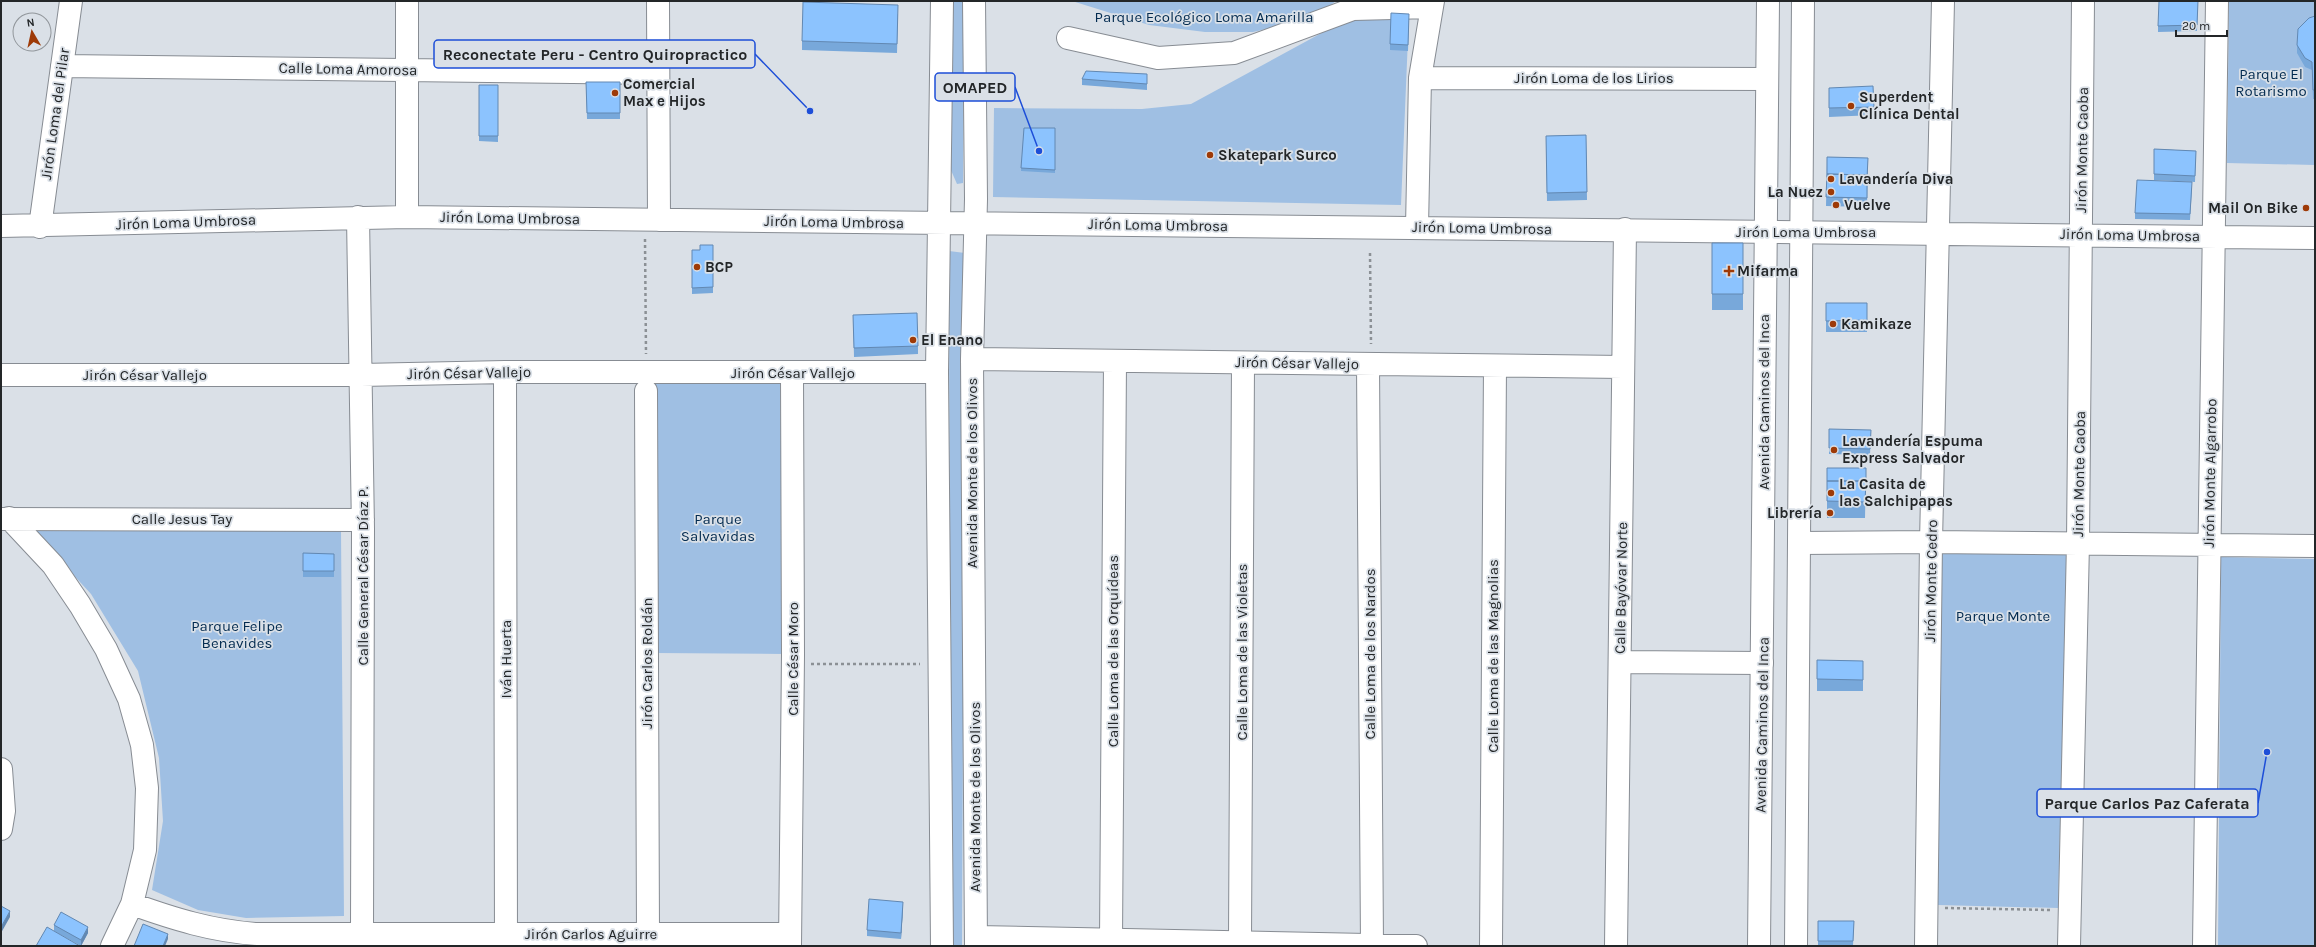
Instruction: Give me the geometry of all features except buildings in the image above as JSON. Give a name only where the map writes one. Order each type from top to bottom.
[{"type":"street","name":"Jirón Loma del Pilar","points":[[40,226],[71,1]]},
{"type":"street","points":[[406,1],[407,217]]},
{"type":"street","points":[[653,220],[658,73],[658,1]]},
{"type":"street","points":[[942,1],[937,372],[942,946]]},
{"type":"street","name":"Avenida Monte de los Olivos","points":[[974,1],[974,223],[972,359],[976,941]]},
{"type":"street","name":"Avenida Caminos del Inca","points":[[1759,946],[1768,1]]},
{"type":"street","points":[[1796,946],[1803,1]]},
{"type":"street","name":"Jirón Monte Cedro","points":[[1926,946],[1931,542],[1940,233],[1943,1]]},
{"type":"street","name":"Jirón Monte Caoba","points":[[2069,946],[2078,543],[2083,1]]},
{"type":"street","name":"Jirón Monte Algarrobo","points":[[2204,946],[2217,1]]},
{"type":"street","points":[[1068,38],[1158,58],[1234,54],[1353,9],[1433,4],[1420,78],[1417,227]]},
{"type":"street","name":"Calle Loma Amorosa","points":[[62,66],[658,73]]},
{"type":"street","name":"Jirón Loma de los Lirios","points":[[1420,78],[1767,79]]},
{"type":"street","name":"Jirón Loma Umbrosa","points":[[1,226],[407,217],[1625,229],[2315,238]]},
{"type":"street","name":"Calle General César Díaz P.","points":[[358,218],[363,520],[362,935]]},
{"type":"street","name":"Calle Bayóvar Norte","points":[[1616,946],[1625,229]]},
{"type":"street","name":"Jirón César Vallejo","points":[[972,359],[1243,363],[1370,355],[1495,366],[1623,367]]},
{"type":"street","name":"Calle Loma de los Nardos","points":[[1370,355],[1372,945]]},
{"type":"street","name":"Calle Loma de las Orquídeas","points":[[1111,941],[1115,361]]},
{"type":"street","name":"Calle Loma de las Violetas","points":[[1240,941],[1243,363]]},
{"type":"street","name":"Calle Loma de las Magnolias","points":[[1491,946],[1495,366]]},
{"type":"street","name":"Jirón César Vallejo","points":[[1,375],[361,375],[505,372],[937,372]]},
{"type":"street","name":"Iván Huerta","points":[[505,372],[506,940]]},
{"type":"street","name":"Calle César Moro","points":[[790,940],[793,655],[792,373]]},
{"type":"street","name":"Jirón Carlos Roldán","points":[[646,391],[648,934]]},
{"type":"street","points":[[5,519],[53,565],[80,605],[106,649],[129,699],[142,745],[147,788],[145,850],[132,904],[112,946]]},
{"type":"street","name":"Calle Jesus Tay","points":[[5,519],[363,520]]},
{"type":"street","points":[[1800,543],[1931,542],[2315,546]]},
{"type":"street","points":[[1620,662],[1762,663]]},
{"type":"street","points":[[1,769],[4,811],[1,829]]},
{"type":"street","name":"Jirón Carlos Aguirre","points":[[132,904],[187,924],[225,932],[506,940],[648,934],[790,940]]},
{"type":"street","points":[[976,941],[1240,941],[1416,946]]},
{"type":"path","points":[[646,359],[653,220]]},
{"type":"path","points":[[1370,253],[1370,355]]},
{"type":"path","points":[[805,664],[926,664]]},
{"type":"path","points":[[1927,907],[2070,910]]},
{"type":"green space","points":[[952,1],[964,1],[963,183],[957,184],[950,168]]},
{"type":"green space","name":"Parque Ecológico Loma Amarilla","points":[[1072,1],[1336,1],[1312,19],[1253,32],[1205,32],[1149,25]]},
{"type":"green space","name":"Parque El Rotarismo","points":[[2229,1],[2315,1],[2315,165],[2227,163]]},
{"type":"green space","points":[[1409,14],[1401,205],[993,197],[994,108],[1142,109],[1191,104],[1351,17]]},
{"type":"green space","points":[[949,251],[965,253],[962,946],[950,946]]},
{"type":"green space","name":"Parque Salvavidas","points":[[653,382],[780,383],[784,654],[655,653]]},
{"type":"green space","name":"Parque Felipe Benavides","points":[[341,530],[344,916],[246,918],[198,910],[152,890],[163,821],[159,758],[138,671],[91,594],[33,531]]},
{"type":"green space","name":"Parque Monte","points":[[1940,551],[2067,553],[2058,908],[1938,905]]},
{"type":"green space","points":[[2221,557],[2315,559],[2315,946],[2218,946]]},
{"type":"place","name":"Comercial Max e Hijos","points":[[615,93]]},
{"type":"place","name":"Superdent Clínica Dental","points":[[1851,106]]},
{"type":"place","name":"Reconectate Peru - Centro Quiropractico","points":[[810,111]]},
{"type":"place","name":"OMAPED","points":[[1039,151]]},
{"type":"place","name":"Skatepark Surco","points":[[1210,155]]},
{"type":"place","name":"Lavandería Diva","points":[[1831,179]]},
{"type":"place","name":"La Nuez","points":[[1831,192]]},
{"type":"place","name":"Vuelve","points":[[1836,205]]},
{"type":"place","name":"Mail On Bike","points":[[2306,208]]},
{"type":"place","name":"BCP","points":[[697,267]]},
{"type":"place","name":"Mifarma","points":[[1729,271]]},
{"type":"place","name":"Kamikaze","points":[[1833,324]]},
{"type":"place","name":"El Enano","points":[[913,340]]},
{"type":"place","name":"Lavandería Espuma Express Salvador","points":[[1834,450]]},
{"type":"place","name":"La Casita de las Salchipapas","points":[[1831,493]]},
{"type":"place","name":"Librería","points":[[1830,513]]},
{"type":"place","name":"Parque Carlos Paz Caferata","points":[[2267,752]]}]
